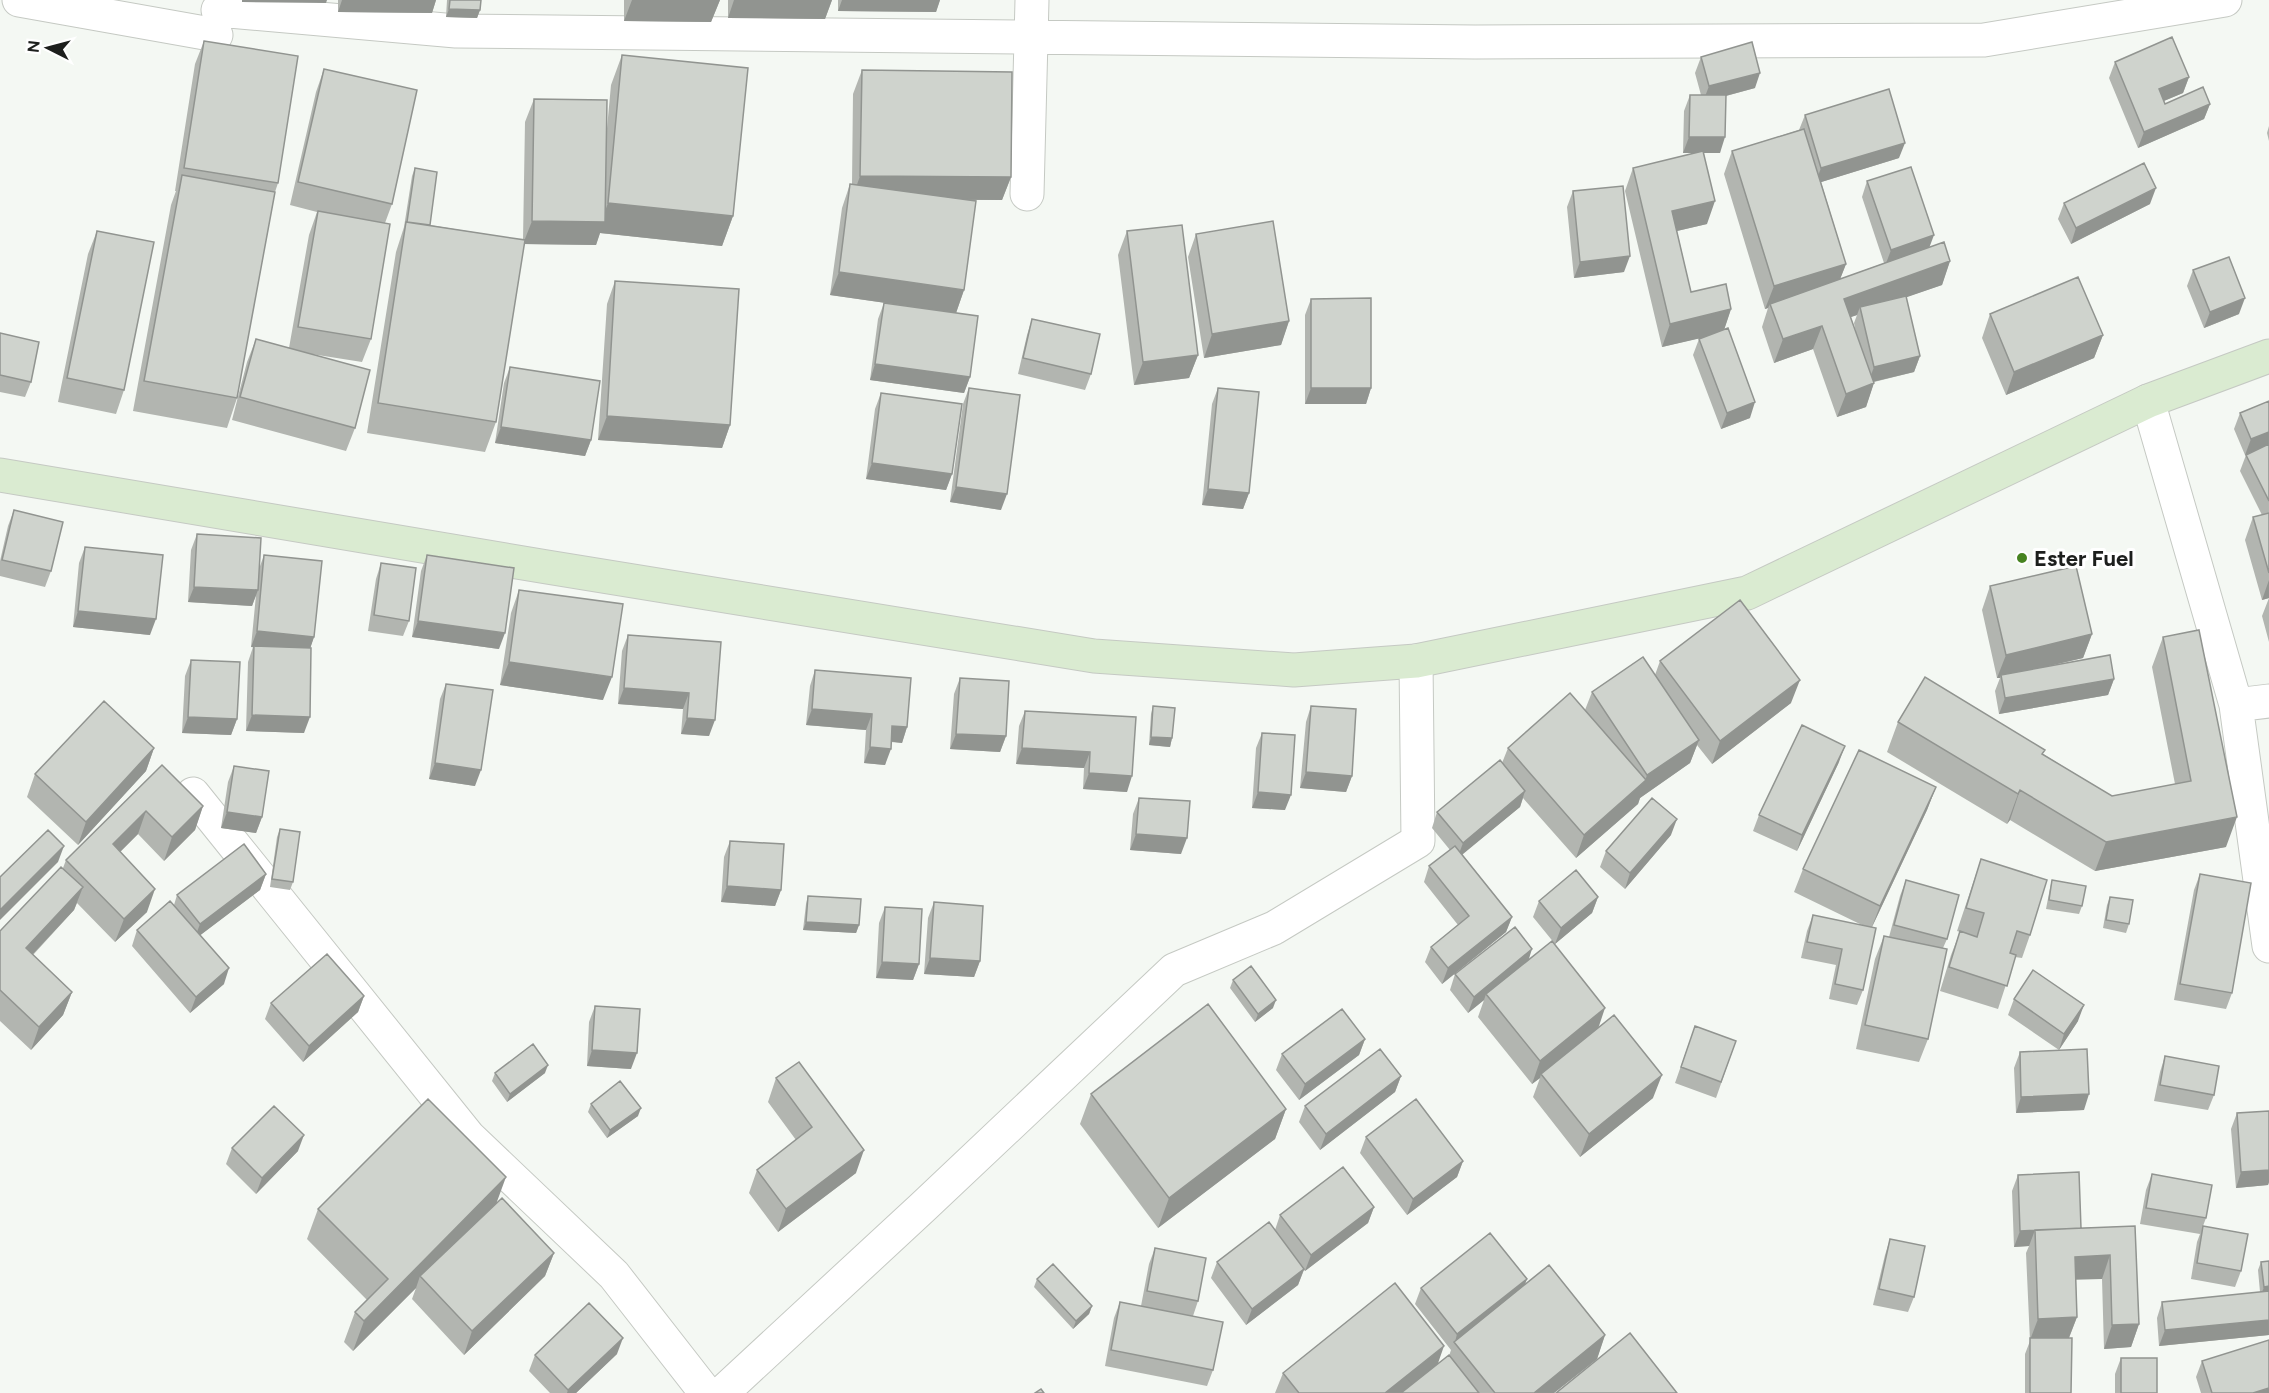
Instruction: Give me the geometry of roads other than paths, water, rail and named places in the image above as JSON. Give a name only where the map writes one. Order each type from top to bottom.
[{"type":"main road","points":[[0,475],[1094,656],[1294,670],[1416,661],[1747,593],[2148,401],[2269,356]]},
{"type":"street","points":[[19,0],[217,23],[456,32],[1475,42],[1984,40],[2225,0]]},
{"type":"street","points":[[1027,194],[1032,0]]},
{"type":"street","points":[[2148,401],[2236,705],[2269,946]]},
{"type":"street","points":[[722,1393],[1174,970],[1274,928],[1418,841],[1416,661]]},
{"type":"street","points":[[2236,705],[2269,701]]},
{"type":"street","points":[[194,795],[469,1137],[614,1275],[706,1393]]},
{"type":"place","name":"Ester Fuel","points":[[2022,558]]}]
